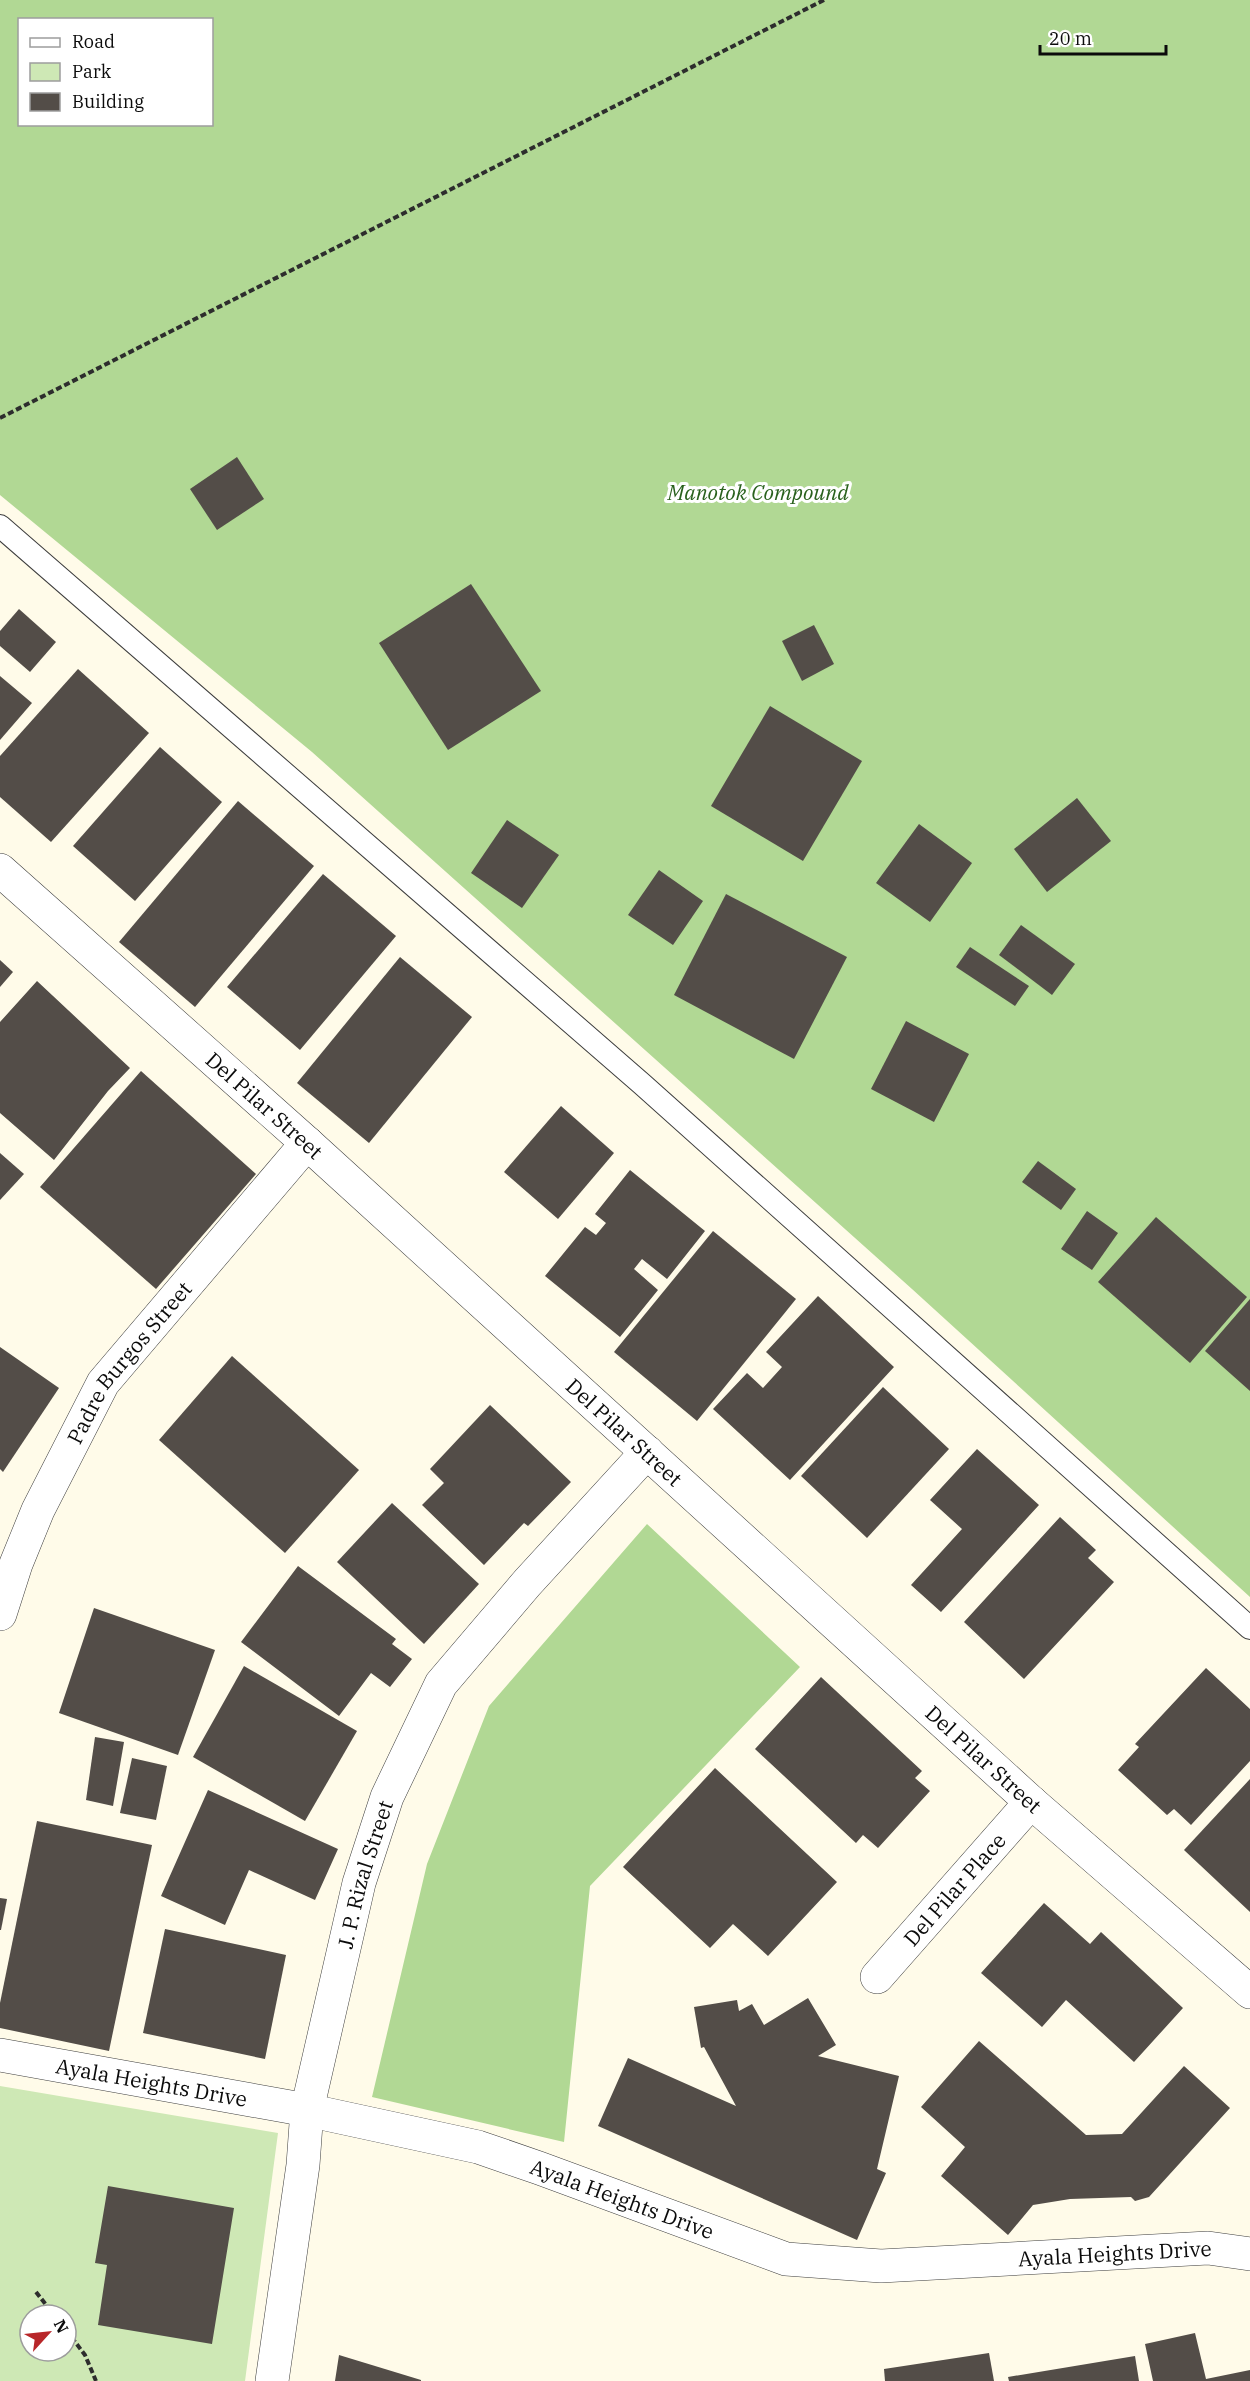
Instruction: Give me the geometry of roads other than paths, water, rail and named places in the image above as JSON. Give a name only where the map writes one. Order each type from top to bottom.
[{"type":"street","name":"Del Pilar Street","points":[[0,870],[308,1143],[1031,1802],[1250,1992]]},
{"type":"street","name":"Padre Burgos Street","points":[[0,1614],[16,1564],[38,1510],[103,1383],[308,1143]]},
{"type":"street","name":"J. P. Rizal Street","points":[[272,2381],[303,2165],[307,2110],[359,1883],[387,1797],[441,1684],[528,1583],[647,1452]]},
{"type":"street","name":"Del Pilar Place","points":[[877,1977],[1031,1802]]},
{"type":"street","name":"Ayala Heights Drive","points":[[0,2055],[307,2110],[478,2147],[786,2259],[881,2266],[1208,2248],[1250,2254]]},
{"type":"lane","points":[[0,526],[633,1076],[1250,1628]]},
{"type":"park label","name":"Manotok Compound","points":[[758,492]]}]
